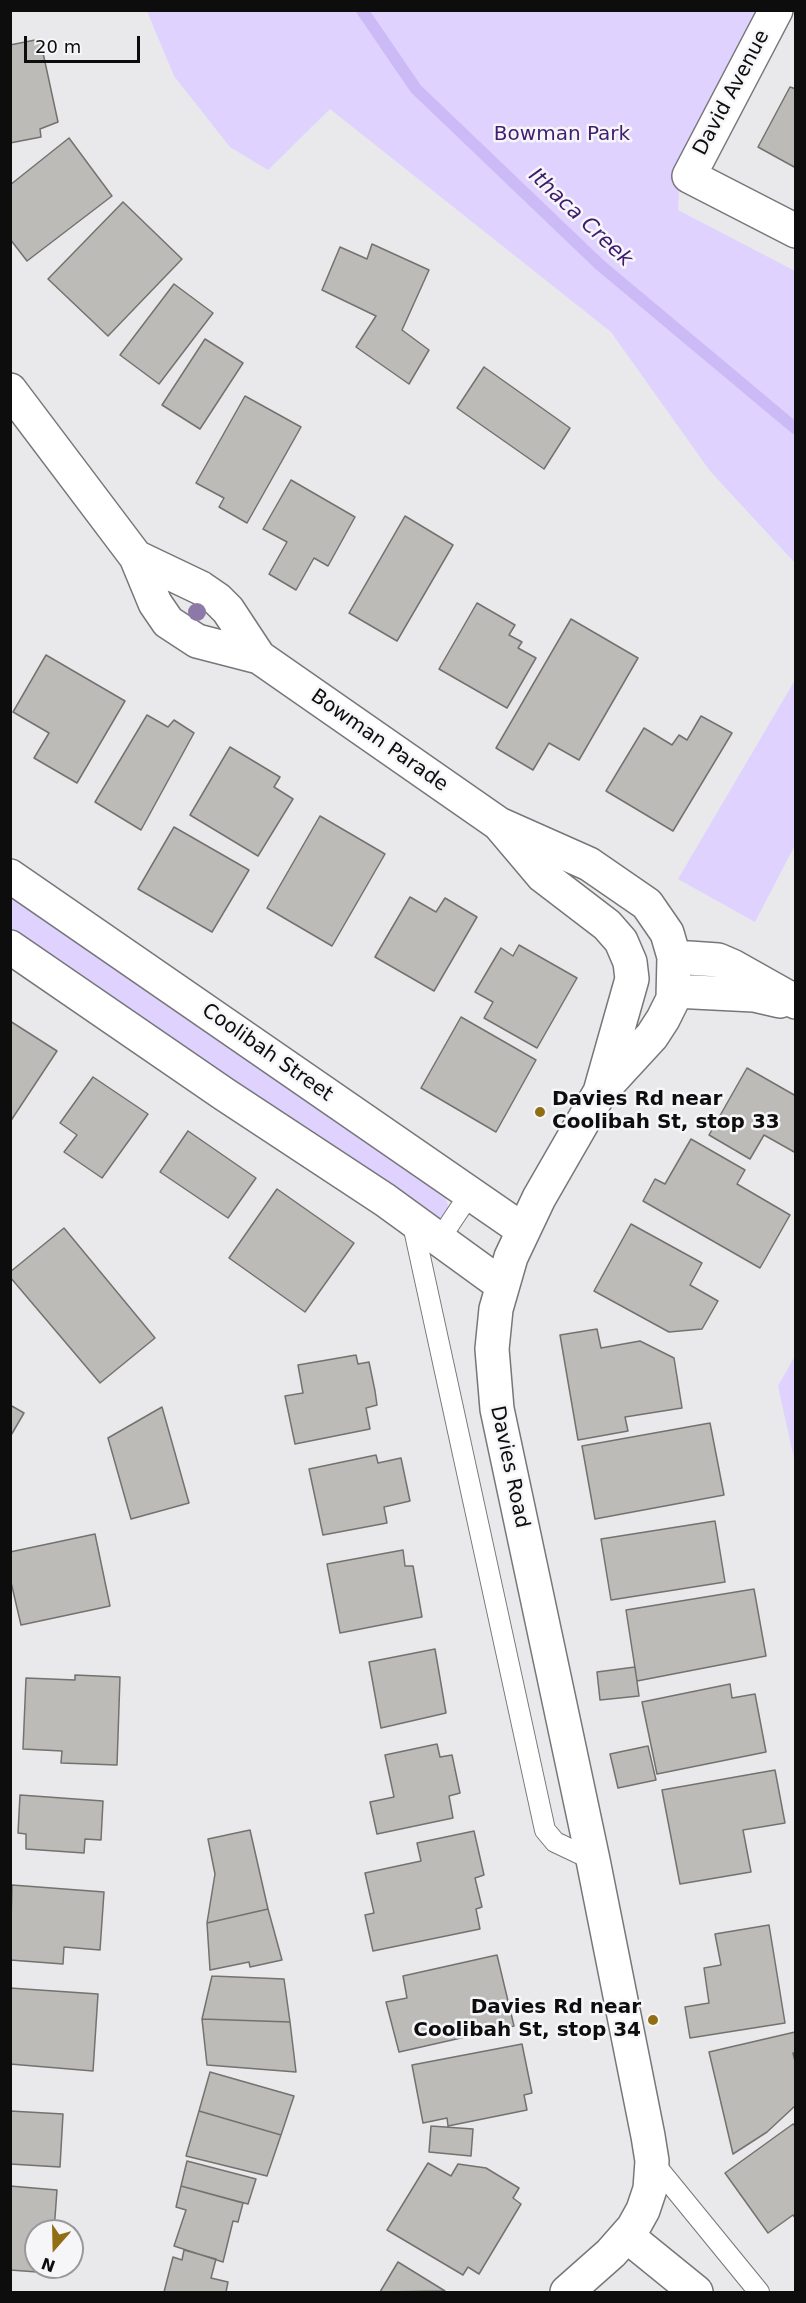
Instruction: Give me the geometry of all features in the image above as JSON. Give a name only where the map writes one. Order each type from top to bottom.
[{"type":"street","name":"David Avenue","points":[[776,10],[689,176],[795,231]]},
{"type":"street","name":"Bowman Parade","points":[[10,390],[136,557],[155,603],[168,622],[196,641],[259,657],[498,824],[589,864],[647,904],[667,933],[674,957],[674,991]]},
{"type":"street","name":"Bowman Parade","points":[[136,557],[201,588],[217,599],[228,610],[259,657]]},
{"type":"street","name":"Bowman Parade","points":[[498,824],[543,876],[607,925],[621,941],[630,962],[632,985]]},
{"type":"street","name":"Coolibah Street","points":[[10,876],[469,1195],[523,1230]]},
{"type":"street","points":[[10,947],[412,1220],[502,1285]]},
{"type":"street","points":[[674,957],[718,960],[795,1003]]},
{"type":"street","name":"Davies Road","points":[[567,2292],[601,2263],[627,2236],[639,2217],[650,2189],[652,2161],[593,1860],[495,1399],[492,1349],[494,1320],[502,1285],[523,1230],[600,1092],[632,985]]},
{"type":"street","points":[[674,991],[754,995],[795,1003]]},
{"type":"street","name":"Davies Road","points":[[600,1092],[652,1036],[663,1019],[674,991]]},
{"type":"street","points":[[627,2236],[696,2292]]},
{"type":"lane","points":[[440,1240],[469,1195]]},
{"type":"lane","points":[[412,1220],[545,1830],[555,1842],[593,1860]]},
{"type":"lane","points":[[652,2161],[759,2292]]},
{"type":"green space","name":"Bowman Park","points":[[147,11],[765,11],[680,172],[678,210],[795,271],[795,563],[710,471],[611,332],[330,109],[268,170],[230,147],[174,76]]},
{"type":"green space","points":[[795,680],[795,845],[755,922],[678,879]]},
{"type":"green space","points":[[10,895],[445,1197],[449,1208],[442,1219],[435,1220],[11,928]]},
{"type":"green space","points":[[796,1356],[795,1463],[778,1386]]},
{"type":"building","points":[[40,39],[58,122],[40,129],[41,137],[10,143],[10,45]]},
{"type":"building","points":[[790,87],[796,89],[796,168],[758,147]]},
{"type":"building","points":[[69,138],[112,196],[27,261],[10,239],[10,185]]},
{"type":"building","points":[[123,202],[182,259],[108,336],[48,279]]},
{"type":"building","points":[[372,244],[429,270],[402,330],[429,350],[409,384],[356,347],[376,316],[322,290],[340,247],[367,259]]},
{"type":"building","points":[[174,284],[213,313],[159,384],[120,355]]},
{"type":"building","points":[[205,339],[243,363],[200,429],[162,405]]},
{"type":"building","points":[[484,367],[570,428],[544,469],[457,408]]},
{"type":"building","points":[[245,396],[301,427],[247,523],[219,507],[224,498],[196,483]]},
{"type":"building","points":[[291,480],[355,517],[328,566],[314,558],[296,590],[269,574],[287,542],[263,529]]},
{"type":"building","points":[[405,516],[453,545],[397,641],[349,613]]},
{"type":"building","points":[[477,603],[515,625],[509,635],[522,642],[518,648],[536,658],[507,708],[439,669]]},
{"type":"building","points":[[571,619],[638,658],[579,760],[549,743],[533,770],[496,748]]},
{"type":"building","points":[[46,655],[125,701],[77,783],[34,758],[49,733],[13,712]]},
{"type":"building","points":[[147,715],[168,727],[174,720],[194,733],[141,830],[95,802]]},
{"type":"building","points":[[701,716],[732,733],[673,831],[606,791],[644,728],[672,745],[679,735],[687,740]]},
{"type":"building","points":[[230,747],[280,777],[274,787],[293,799],[258,856],[190,815]]},
{"type":"building","points":[[320,816],[385,854],[332,946],[267,908]]},
{"type":"building","points":[[174,827],[249,870],[212,932],[138,889]]},
{"type":"building","points":[[410,897],[436,912],[445,898],[477,917],[434,991],[375,957]]},
{"type":"building","points":[[519,945],[577,978],[537,1048],[484,1018],[493,1002],[475,992],[501,948],[513,956]]},
{"type":"building","points":[[461,1017],[536,1060],[496,1132],[421,1088]]},
{"type":"building","points":[[10,1021],[57,1051],[10,1122]]},
{"type":"building","points":[[747,1068],[796,1096],[796,1153],[764,1135],[750,1159],[709,1135]]},
{"type":"building","points":[[93,1077],[148,1114],[102,1178],[64,1152],[77,1135],[60,1123]]},
{"type":"building","points":[[188,1131],[256,1178],[228,1218],[160,1172]]},
{"type":"building","points":[[691,1139],[745,1170],[737,1184],[790,1215],[760,1268],[643,1201],[655,1179],[665,1184]]},
{"type":"building","points":[[277,1189],[354,1243],[305,1312],[229,1258]]},
{"type":"building","points":[[631,1224],[702,1263],[690,1285],[718,1301],[702,1329],[669,1332],[594,1291]]},
{"type":"building","points":[[64,1228],[155,1338],[100,1383],[10,1277],[10,1272]]},
{"type":"building","points":[[597,1329],[601,1348],[640,1341],[674,1358],[682,1408],[625,1417],[628,1431],[578,1440],[560,1335]]},
{"type":"building","points":[[356,1355],[358,1364],[369,1362],[375,1391],[377,1405],[366,1408],[370,1429],[295,1444],[285,1396],[303,1393],[298,1365]]},
{"type":"building","points":[[10,1405],[24,1413],[10,1437]]},
{"type":"building","points":[[162,1407],[189,1503],[131,1519],[108,1438]]},
{"type":"building","points":[[710,1423],[724,1495],[595,1519],[582,1446]]},
{"type":"building","points":[[376,1455],[378,1463],[401,1458],[410,1501],[384,1507],[387,1523],[323,1535],[309,1469]]},
{"type":"building","points":[[715,1521],[725,1582],[611,1600],[601,1539]]},
{"type":"building","points":[[95,1534],[110,1606],[21,1625],[10,1578],[10,1552]]},
{"type":"building","points":[[403,1550],[405,1566],[413,1566],[422,1617],[340,1633],[327,1564]]},
{"type":"building","points":[[754,1589],[766,1656],[637,1681],[626,1610]]},
{"type":"building","points":[[435,1649],[446,1713],[381,1728],[369,1662]]},
{"type":"building","points":[[635,1667],[639,1696],[600,1700],[597,1672]]},
{"type":"building","points":[[75,1675],[120,1677],[117,1765],[61,1763],[62,1751],[23,1749],[26,1678],[75,1680]]},
{"type":"building","points":[[730,1684],[732,1698],[755,1694],[766,1752],[657,1774],[642,1702]]},
{"type":"building","points":[[437,1744],[440,1757],[452,1755],[460,1793],[449,1796],[453,1818],[377,1834],[370,1802],[394,1797],[385,1755]]},
{"type":"building","points":[[648,1746],[656,1780],[618,1788],[610,1754]]},
{"type":"building","points":[[775,1770],[785,1823],[743,1830],[751,1872],[680,1884],[662,1790]]},
{"type":"building","points":[[20,1795],[103,1801],[101,1840],[85,1839],[84,1853],[26,1849],[26,1834],[18,1833]]},
{"type":"building","points":[[250,1830],[268,1909],[207,1923],[215,1874],[208,1839]]},
{"type":"building","points":[[474,1831],[484,1875],[475,1878],[482,1907],[476,1909],[480,1929],[373,1951],[365,1915],[374,1913],[365,1873],[421,1861],[417,1843]]},
{"type":"building","points":[[12,1885],[104,1892],[100,1950],[64,1947],[63,1964],[10,1960]]},
{"type":"building","points":[[268,1909],[282,1960],[250,1967],[249,1962],[210,1970],[207,1923]]},
{"type":"building","points":[[769,1925],[785,2023],[690,2038],[685,2007],[709,2003],[704,1968],[721,1965],[715,1934]]},
{"type":"building","points":[[497,1955],[514,2026],[399,2052],[386,2002],[407,1998],[403,1976]]},
{"type":"building","points":[[212,1976],[284,1979],[290,2022],[202,2019]]},
{"type":"building","points":[[10,1988],[98,1994],[93,2071],[10,2064]]},
{"type":"building","points":[[202,2019],[290,2022],[296,2072],[207,2065]]},
{"type":"building","points":[[795,2032],[796,2053],[793,2053],[796,2065],[796,2105],[767,2132],[733,2154],[709,2052]]},
{"type":"building","points":[[522,2044],[532,2093],[524,2095],[527,2110],[448,2126],[447,2118],[423,2123],[412,2065]]},
{"type":"building","points":[[210,2072],[294,2096],[281,2135],[199,2111]]},
{"type":"building","points":[[10,2111],[63,2114],[60,2167],[10,2164]]},
{"type":"building","points":[[199,2111],[281,2135],[267,2176],[186,2156]]},
{"type":"building","points":[[793,2124],[796,2127],[796,2219],[793,2215],[768,2233],[725,2173]]},
{"type":"building","points":[[431,2126],[473,2129],[471,2156],[429,2152]]},
{"type":"building","points":[[187,2161],[256,2179],[248,2204],[181,2186]]},
{"type":"building","points":[[428,2163],[451,2176],[458,2164],[486,2168],[519,2188],[513,2198],[521,2204],[479,2274],[468,2267],[463,2275],[387,2230]]},
{"type":"building","points":[[10,2186],[57,2190],[55,2219],[24,2219],[24,2271],[10,2270]]},
{"type":"building","points":[[181,2186],[243,2203],[238,2222],[233,2221],[223,2262],[174,2246],[186,2210],[176,2207]]},
{"type":"building","points":[[184,2250],[216,2259],[211,2278],[228,2282],[226,2292],[164,2292],[173,2257],[182,2260]]},
{"type":"building","points":[[398,2262],[445,2291],[380,2292]]},
{"type":"waterway","name":"Ithaca Creek","points":[[362,10],[416,89],[600,265],[796,429]]},
{"type":"place","name":"Davies Rd near Coolibah St, stop 33","points":[[540,1112]]},
{"type":"place","name":"Davies Rd near Coolibah St, stop 34","points":[[653,2020]]}]
